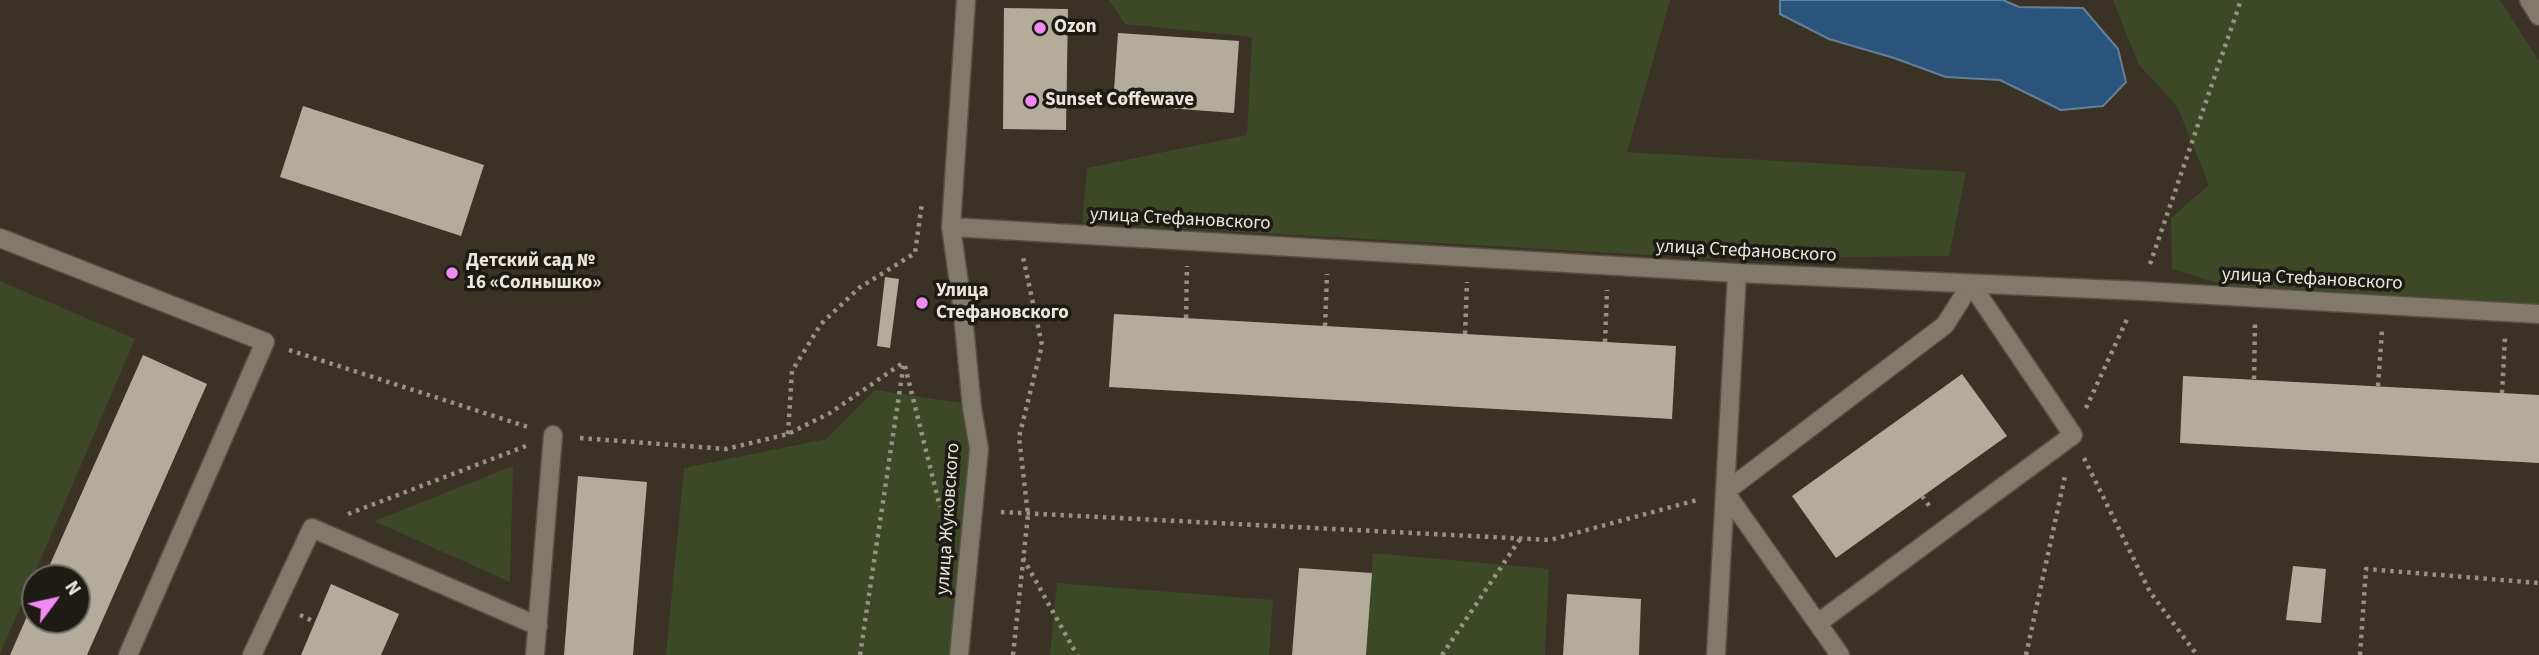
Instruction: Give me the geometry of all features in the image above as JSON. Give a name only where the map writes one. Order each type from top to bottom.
[{"type":"street","name":"улица Жуковского","points":[[959,655],[979,449],[951,227],[966,0]]},
{"type":"street","points":[[2529,0],[2539,16]]},
{"type":"street","name":"улица Стефановского","points":[[951,227],[1608,266],[2141,291],[2539,314]]},
{"type":"street","points":[[0,238],[265,342],[128,655]]},
{"type":"street","points":[[1716,655],[1737,273]]},
{"type":"street","points":[[1724,492],[1945,325],[1971,284],[2073,435],[1818,624]]},
{"type":"street","points":[[535,655],[553,435]]},
{"type":"street","points":[[1724,492],[1840,655]]},
{"type":"street","points":[[252,655],[312,528],[538,626]]},
{"type":"path","points":[[2026,655],[2073,435],[2141,291],[2241,0]]},
{"type":"path","points":[[1013,655],[1028,514],[1019,437],[1042,345],[1018,232]]},
{"type":"path","points":[[1186,318],[1188,242]]},
{"type":"path","points":[[1325,326],[1328,250]]},
{"type":"path","points":[[788,434],[792,371],[821,324],[859,288],[915,253]]},
{"type":"path","points":[[1465,334],[1468,258]]},
{"type":"path","points":[[1605,342],[1608,266]]},
{"type":"path","points":[[2255,298],[2255,379]]},
{"type":"path","points":[[2378,386],[2383,305]]},
{"type":"path","points":[[2502,393],[2506,312]]},
{"type":"path","points":[[265,342],[553,435],[726,449],[788,434],[830,412],[904,362]]},
{"type":"path","points":[[904,362],[940,507]]},
{"type":"path","points":[[860,655],[904,362]]},
{"type":"path","points":[[312,528],[553,435]]},
{"type":"path","points":[[2073,435],[2150,592],[2197,655]]},
{"type":"path","points":[[998,512],[1550,540],[1724,492]]},
{"type":"path","points":[[1442,655],[1520,539]]},
{"type":"path","points":[[1023,558],[1077,655]]},
{"type":"path","points":[[2360,655],[2365,569],[2539,583]]},
{"type":"green space","points":[[1109,0],[1670,0],[1627,152],[1966,172],[1949,256],[1704,258],[1082,223],[1087,168],[1247,135],[1252,37],[1125,24]]},
{"type":"green space","points":[[2113,0],[2500,0],[2539,61],[2539,304],[2224,285],[2172,269],[2171,218],[2209,185],[2177,106],[2139,65]]},
{"type":"green space","points":[[0,281],[135,339],[39,564],[21,564],[21,605],[0,654]]},
{"type":"green space","points":[[875,390],[961,403],[969,448],[949,655],[666,655],[684,468],[826,439]]},
{"type":"green space","points":[[513,466],[510,582],[374,521]]},
{"type":"green space","points":[[1373,553],[1549,569],[1545,655],[1366,655]]},
{"type":"green space","points":[[1057,583],[1273,600],[1269,655],[1050,655]]},
{"type":"water","points":[[1780,0],[2003,0],[2019,7],[2083,8],[2118,49],[2126,82],[2103,106],[2061,110],[2000,80],[1946,77],[1829,39],[1780,14]]},
{"type":"building","points":[[1004,8],[1068,9],[1066,130],[1003,129]]},
{"type":"building","points":[[1118,33],[1239,41],[1234,113],[1113,104]]},
{"type":"building","points":[[303,106],[484,165],[461,236],[280,177]]},
{"type":"building","points":[[885,277],[899,279],[890,348],[877,346]]},
{"type":"building","points":[[1114,314],[1676,346],[1672,419],[1109,387]]},
{"type":"building","points":[[143,355],[207,384],[87,655],[10,655],[21,630],[21,634],[91,634],[91,564],[50,564]]},
{"type":"building","points":[[1962,374],[2007,436],[1836,558],[1792,496]]},
{"type":"building","points":[[2183,376],[2539,395],[2539,463],[2180,443]]},
{"type":"building","points":[[578,476],[647,482],[633,655],[564,655]]},
{"type":"building","points":[[2293,566],[2326,569],[2321,623],[2286,620]]},
{"type":"building","points":[[1299,568],[1372,573],[1366,655],[1292,655]]},
{"type":"building","points":[[331,584],[399,614],[381,655],[301,655]]},
{"type":"building","points":[[1567,594],[1641,599],[1639,655],[1563,655]]},
{"type":"place","name":"Ozon","points":[[1040,28]]},
{"type":"place","name":"Sunset Coffewave","points":[[1031,101]]},
{"type":"place","name":"Детский сад № 16 «Солнышко»","points":[[452,273]]},
{"type":"place","name":"Улица Стефановского","points":[[922,303]]}]
